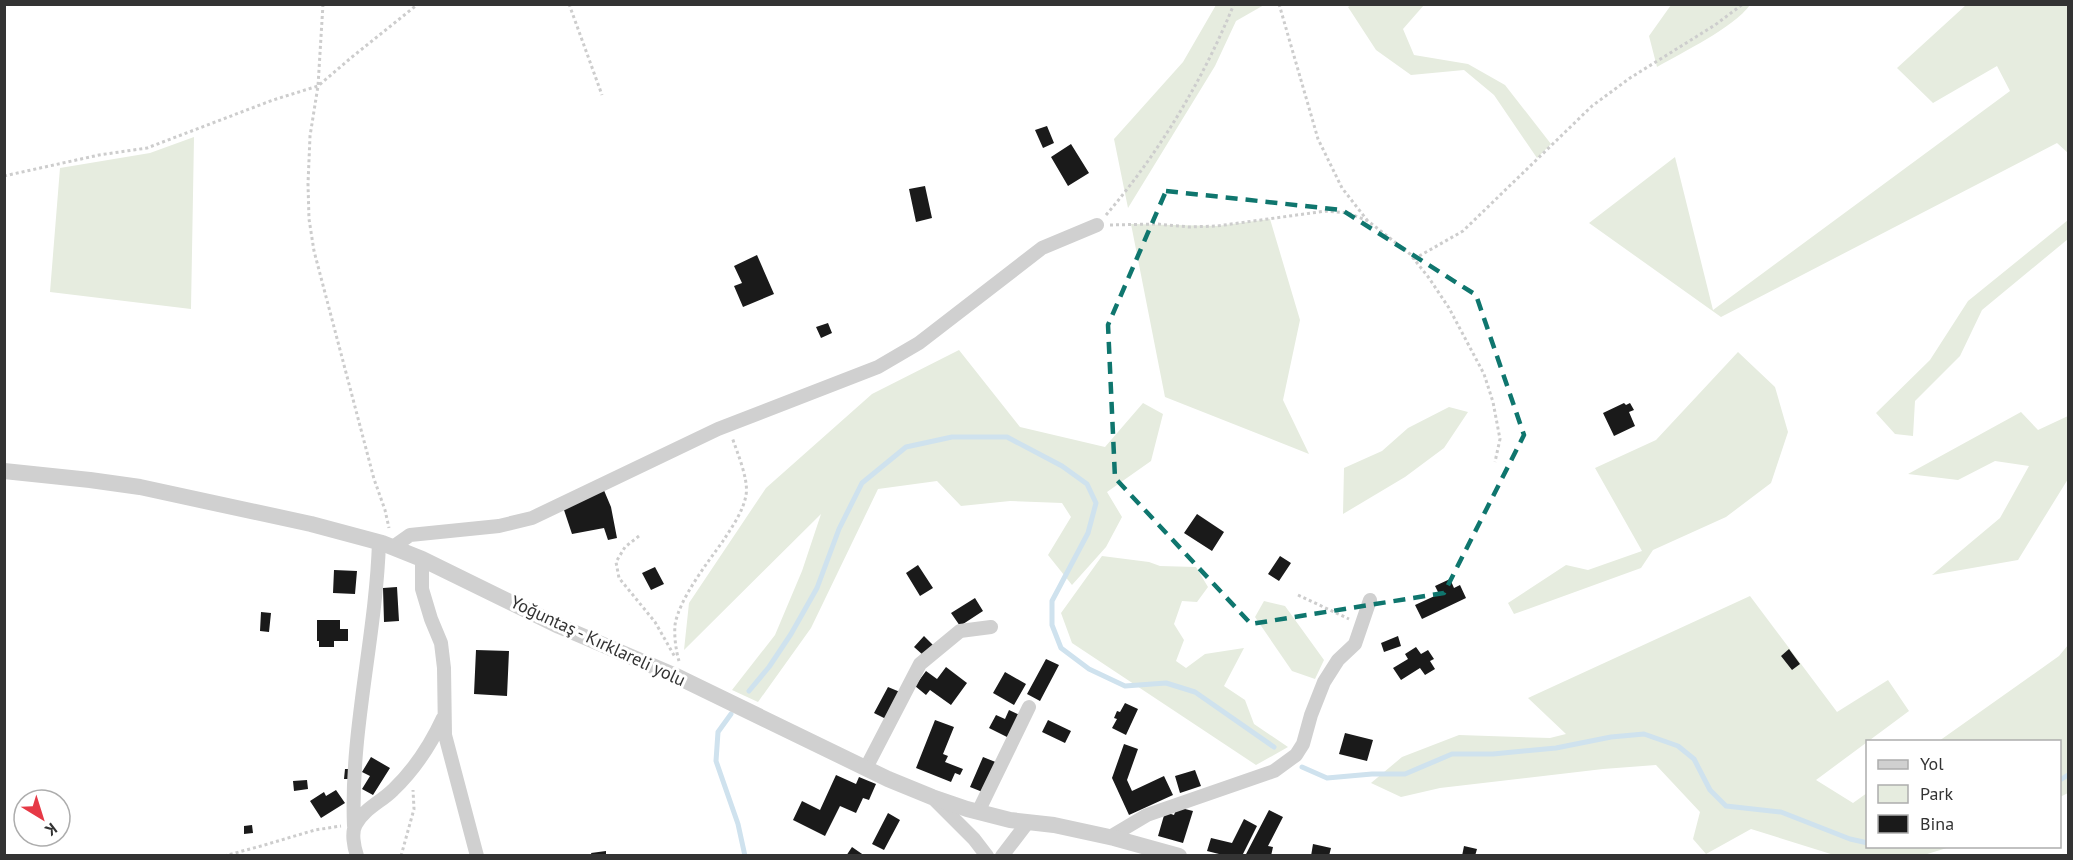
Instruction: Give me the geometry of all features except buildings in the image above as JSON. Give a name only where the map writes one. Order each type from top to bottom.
[{"type":"street","points":[[357,855],[354,848],[352,792],[362,687],[386,544],[410,535],[499,526],[531,518],[727,425],[878,366],[919,343],[1042,248],[1097,225]]},
{"type":"street","name":"Yoğuntaş - Kırklareli yolu","points":[[4,471],[140,487],[311,524],[386,544],[422,559],[559,626],[676,676],[866,768],[932,797],[1010,820],[1054,825],[1179,855]]},
{"type":"street","points":[[422,559],[422,589],[441,643],[445,735],[477,855]]},
{"type":"street","points":[[1110,837],[1147,815],[1274,771],[1296,755],[1303,744],[1324,682],[1338,660],[1355,644],[1370,600]]},
{"type":"street","points":[[866,768],[920,664],[960,631],[991,627]]},
{"type":"street","points":[[978,812],[1029,707]]},
{"type":"street","points":[[354,826],[367,809],[392,792],[411,770],[435,735],[444,716]]},
{"type":"street","points":[[932,797],[987,855]]},
{"type":"street","points":[[1002,855],[1028,822]]},
{"type":"path","points":[[323,4],[318,86],[310,136],[309,219],[314,251],[374,479],[385,510],[386,544]]},
{"type":"path","points":[[4,176],[99,155],[147,148],[273,100],[318,86],[418,4]]},
{"type":"path","points":[[569,4],[602,95]]},
{"type":"path","points":[[1097,225],[1124,193],[1190,96],[1221,37],[1234,4]]},
{"type":"path","points":[[1279,4],[1318,139],[1342,188],[1368,221],[1414,259],[1449,308],[1484,374],[1493,402],[1500,439],[1495,462]]},
{"type":"path","points":[[1414,259],[1463,231],[1592,106],[1630,78],[1715,25],[1743,4]]},
{"type":"path","points":[[1097,225],[1217,226],[1326,211],[1348,213],[1368,221]]},
{"type":"path","points":[[639,536],[625,547],[616,562],[619,578],[655,622],[681,666],[677,652],[675,624],[702,572],[735,523],[746,494],[742,463],[727,425]]},
{"type":"path","points":[[1298,595],[1362,624]]},
{"type":"path","points":[[401,855],[414,808],[411,770]]},
{"type":"path","points":[[224,855],[315,830],[334,826],[354,826]]},
{"type":"highlighted area","points":[[1166,191],[1342,210],[1476,295],[1524,435],[1444,593],[1251,624],[1115,478],[1108,325]]},
{"type":"green space","points":[[1353,4],[1424,5],[1403,29],[1414,55],[1468,64],[1505,85],[1551,144],[1537,158],[1494,95],[1464,70],[1411,75],[1376,50],[1348,7]]},
{"type":"green space","points":[[1216,5],[1264,5],[1236,21],[1215,66],[1128,208],[1114,139],[1183,62]]},
{"type":"green space","points":[[1671,5],[1750,5],[1720,31],[1657,67],[1649,36]]},
{"type":"green space","points":[[1966,5],[2068,5],[2068,153],[2057,143],[1721,317],[1589,223],[1675,157],[1713,310],[2010,91],[1997,66],[1933,103],[1897,68]]},
{"type":"green space","points":[[194,137],[191,309],[50,292],[60,168],[150,153]]},
{"type":"green space","points":[[1270,219],[1300,320],[1283,400],[1309,454],[1165,397],[1131,224],[1217,226]]},
{"type":"green space","points":[[2068,220],[2068,239],[1982,310],[1960,356],[1915,401],[1913,436],[1895,434],[1876,413],[1930,360],[1968,301]]},
{"type":"green space","points":[[959,350],[1020,427],[1105,447],[1143,403],[1163,414],[1151,461],[1107,492],[1122,517],[1106,547],[1072,585],[1048,555],[1071,517],[1062,503],[1010,501],[961,506],[937,481],[878,489],[811,628],[758,702],[732,690],[775,635],[802,571],[821,514],[684,650],[689,603],[766,488],[872,394]]},
{"type":"green space","points":[[1738,352],[1775,387],[1788,432],[1771,483],[1726,517],[1653,550],[1641,568],[1514,614],[1508,603],[1566,565],[1588,570],[1642,551],[1595,468],[1656,440]]},
{"type":"green space","points":[[1449,407],[1468,412],[1444,448],[1405,477],[1343,514],[1344,468],[1382,451],[1408,428]]},
{"type":"green space","points":[[2021,412],[2038,430],[2068,416],[2068,479],[2018,560],[1932,575],[2000,518],[2029,466],[1995,461],[1958,480],[1908,474]]},
{"type":"green space","points":[[1102,556],[1149,562],[1160,566],[1196,567],[1208,587],[1197,602],[1182,601],[1174,624],[1184,640],[1176,661],[1186,668],[1205,654],[1244,648],[1224,686],[1245,700],[1254,724],[1288,747],[1256,765],[1072,643],[1061,613]]},
{"type":"green space","points":[[1750,596],[1837,712],[1888,680],[1909,711],[1870,740],[1866,740],[1866,743],[1816,780],[1853,803],[1866,794],[1866,848],[1947,848],[1924,855],[1834,855],[1751,829],[1706,854],[1693,839],[1700,812],[1656,765],[1440,788],[1401,797],[1371,783],[1402,757],[1459,735],[1550,738],[1566,734],[1528,698]]},
{"type":"green space","points":[[1264,601],[1285,606],[1324,660],[1315,679],[1292,671],[1255,617]]},
{"type":"green space","points":[[2068,645],[2068,793],[2061,796],[2061,740],[1940,740],[2059,656]]},
{"type":"waterway","points":[[749,691],[769,667],[791,634],[817,588],[839,529],[862,483],[906,447],[952,437],[1007,437],[1062,466],[1087,484],[1096,503],[1088,533],[1052,601],[1052,625],[1061,648],[1089,669],[1125,686],[1166,683],[1195,692],[1274,747]]},
{"type":"waterway","points":[[731,714],[718,732],[716,761],[738,824],[745,856]]},
{"type":"waterway","points":[[1302,767],[1327,778],[1405,774],[1452,754],[1493,754],[1556,748],[1611,737],[1644,734],[1678,746],[1694,759],[1710,790],[1726,806],[1781,812],[1850,839],[1866,843]]},
{"type":"waterway","points":[[2061,779],[2068,775]]}]
